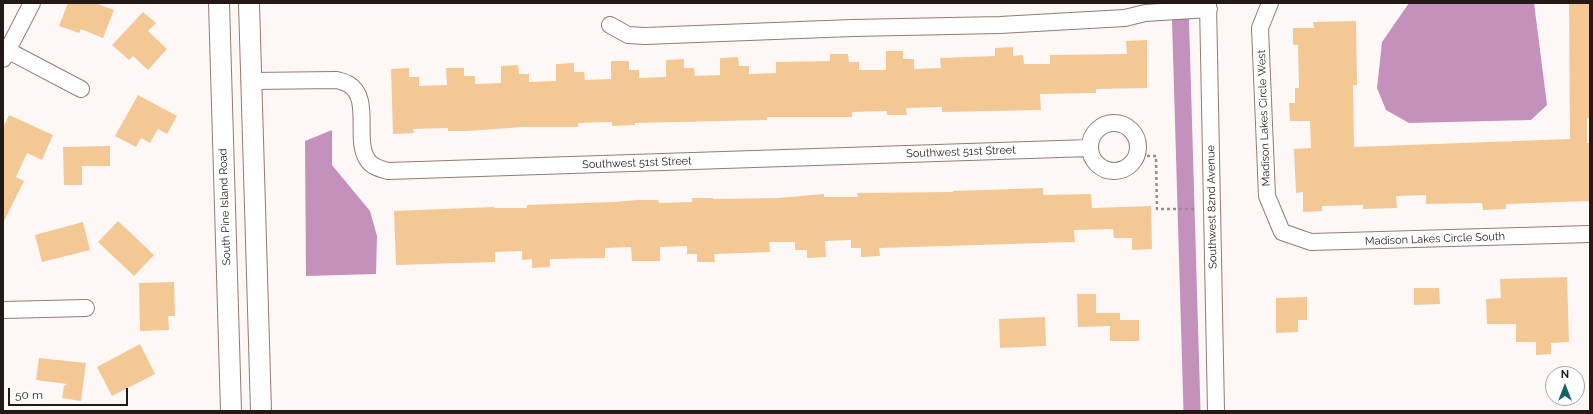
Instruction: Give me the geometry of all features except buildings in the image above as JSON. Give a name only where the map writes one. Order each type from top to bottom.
[{"type":"main road","name":"South Pine Island Road","points":[[219,3],[231,411]]},
{"type":"main road","points":[[249,3],[261,411]]},
{"type":"street","points":[[32,3],[5,53],[81,89]]},
{"type":"street","name":"Madison Lakes Circle West","points":[[1270,3],[1260,28],[1267,196],[1282,232]]},
{"type":"street","points":[[610,25],[628,35],[645,36],[852,28],[1000,25],[1125,18],[1145,13],[1188,10],[1208,6]]},
{"type":"street","name":"Southwest 82nd Avenue","points":[[1208,6],[1216,411]]},
{"type":"street","name":"Southwest 51st Street","points":[[251,81],[336,80],[348,83],[355,89],[359,98],[363,149],[367,160],[375,167],[388,171],[1090,148]]},
{"type":"street","name":"Madison Lakes Circle South","points":[[1282,232],[1311,242],[1590,234]]},
{"type":"street","points":[[3,310],[86,308]]},
{"type":"path","points":[[1147,156],[1156,156],[1157,209],[1190,209]]},
{"type":"shaded area","points":[[1409,3],[1534,3],[1547,105],[1531,120],[1409,123],[1386,110],[1377,88],[1382,42]]},
{"type":"shaded area","points":[[332,130],[332,165],[370,211],[377,236],[376,274],[306,276],[305,141]]},
{"type":"waterway","points":[[1180,3],[1192,411]]}]
